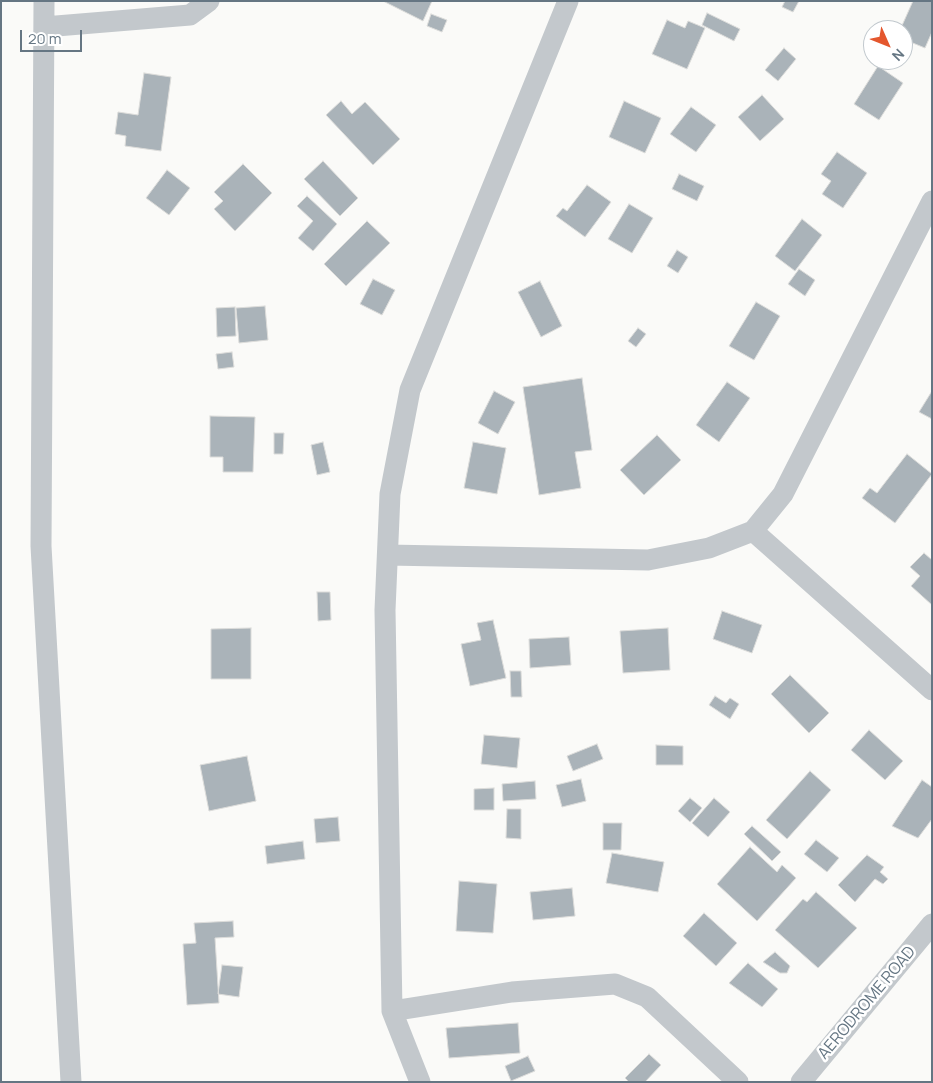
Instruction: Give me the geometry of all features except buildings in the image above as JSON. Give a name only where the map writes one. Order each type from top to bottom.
[{"type":"street","points":[[44,1],[41,546],[72,1082]]},
{"type":"street","points":[[44,27],[190,15],[209,1]]},
{"type":"street","points":[[420,1082],[392,1011],[385,610],[390,494],[410,390],[568,1]]},
{"type":"street","points":[[388,555],[648,560],[709,548],[753,530],[783,494],[932,201]]},
{"type":"street","points":[[753,530],[932,690]]},
{"type":"street","name":"AERODROME ROAD","points":[[801,1082],[932,924]]},
{"type":"street","points":[[392,1011],[512,992],[615,984],[647,997],[738,1082]]}]
